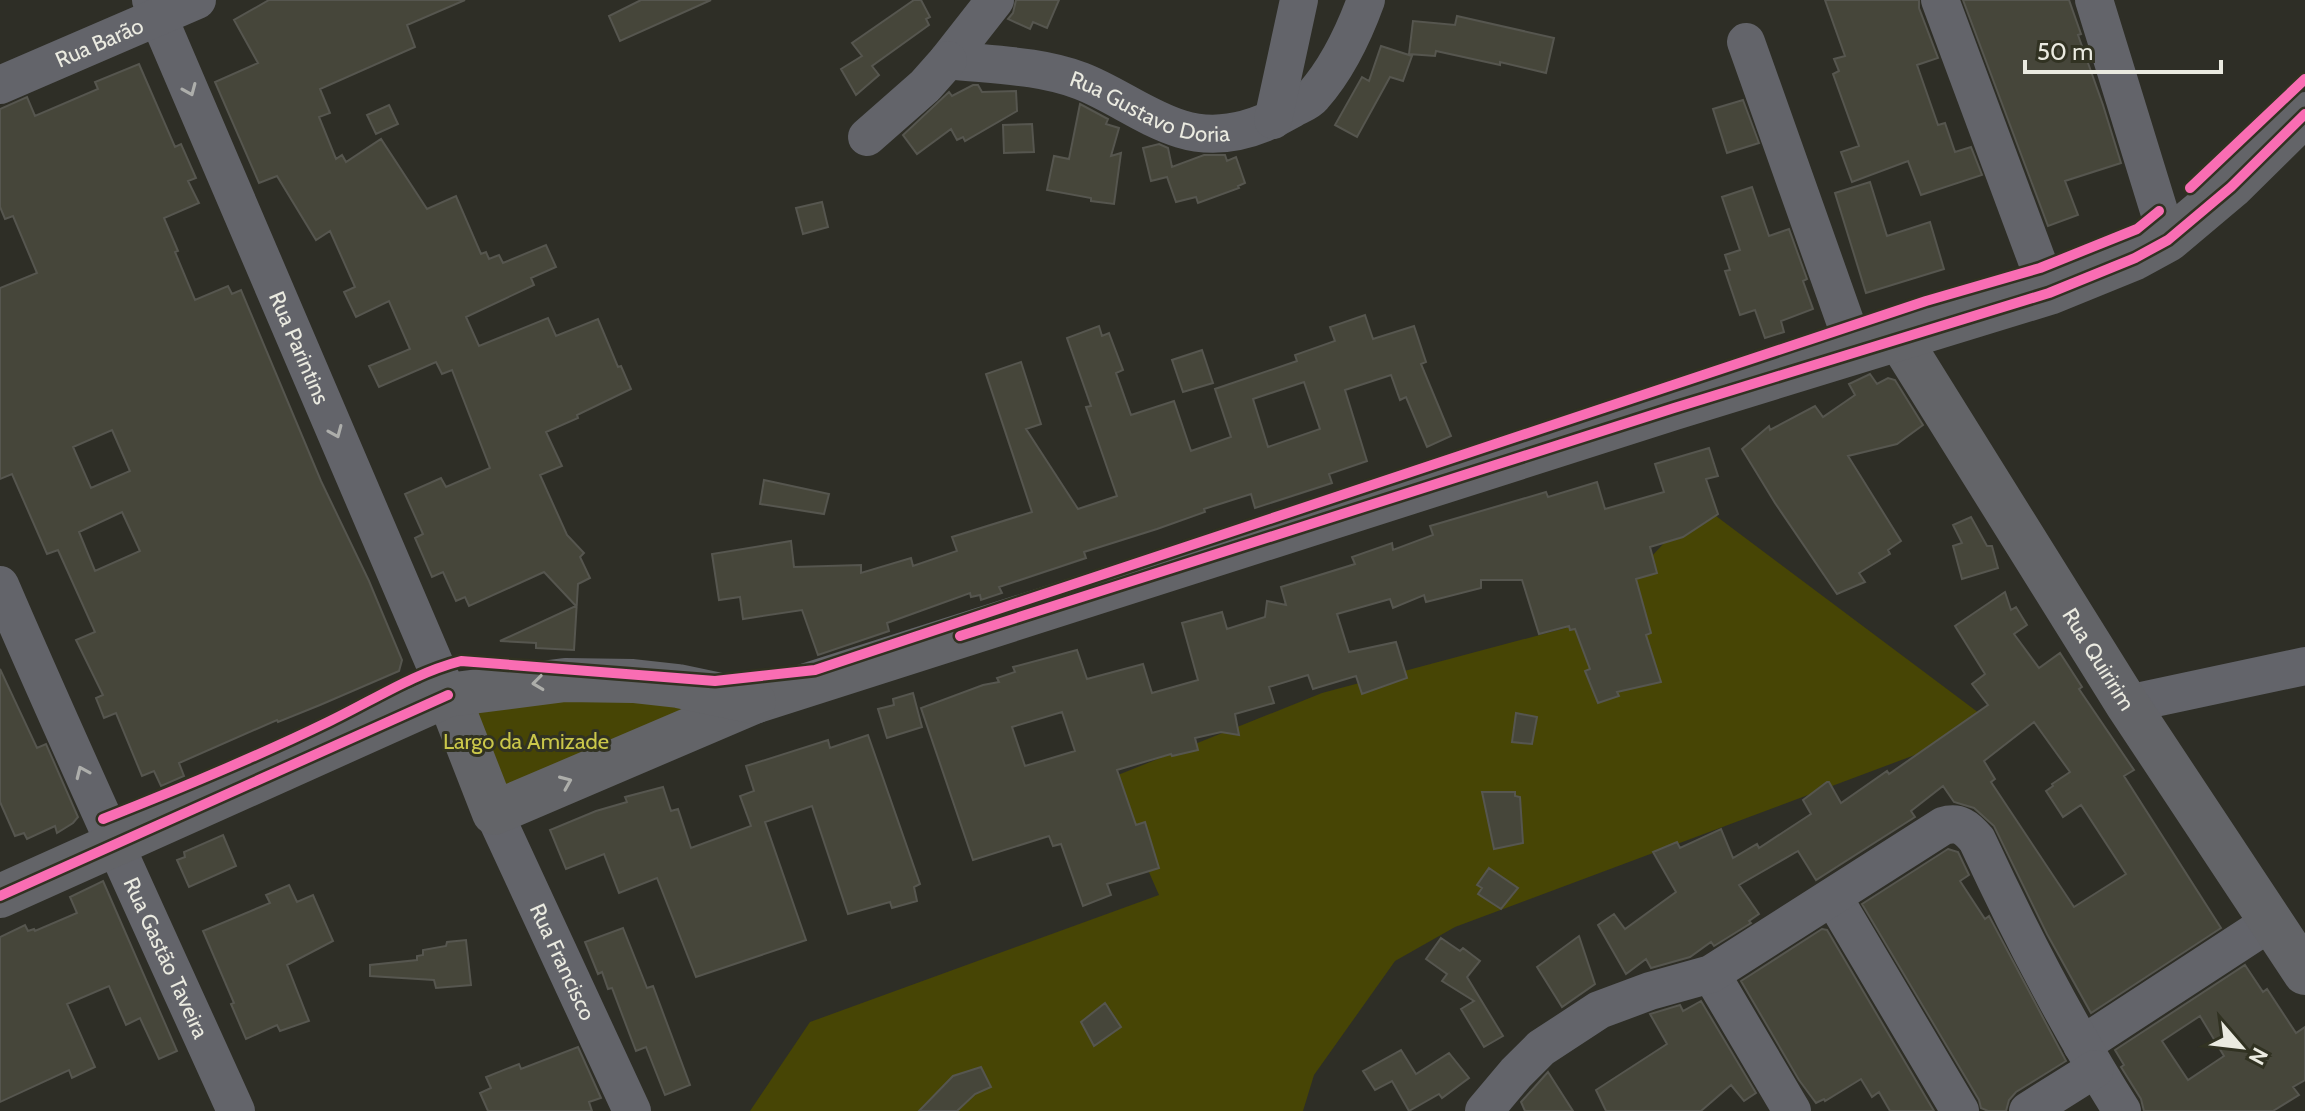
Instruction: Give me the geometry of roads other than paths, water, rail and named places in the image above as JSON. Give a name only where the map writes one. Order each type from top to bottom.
[{"type":"main road","points":[[448,695],[494,813],[703,708],[754,702],[2049,293],[2135,258],[2168,240],[2231,187],[2305,114]]},
{"type":"main road","name":"Rua Quiririm","points":[[1900,340],[2127,704],[2305,973]]},
{"type":"main road","points":[[0,896],[448,695],[565,680],[633,681],[678,686],[703,708]]},
{"type":"street","name":"Rua Barão","points":[[0,85],[155,9],[197,0]]},
{"type":"street","points":[[867,137],[925,86],[995,0]]},
{"type":"street","points":[[1273,120],[1299,0]]},
{"type":"street","name":"Rua Gustavo Doria","points":[[948,60],[1043,70],[1081,81],[1178,128],[1197,133],[1248,130],[1273,120],[1311,98],[1343,52],[1366,0]]},
{"type":"street","points":[[1940,0],[2049,293]]},
{"type":"street","points":[[2094,0],[2168,240]]},
{"type":"street","name":"Rua Parintins","points":[[155,9],[448,695]]},
{"type":"street","points":[[1746,42],[1856,352]]},
{"type":"street","name":"Rua Gastão Taveira","points":[[0,585],[236,1111]]},
{"type":"street","points":[[2127,704],[2305,666]]},
{"type":"street","name":"Rua Francisco","points":[[494,813],[632,1111]]},
{"type":"street","points":[[1484,1111],[1541,1048],[1599,1010],[1650,991],[1711,974],[1943,826],[1957,824],[1967,828],[1977,840],[2015,922],[2122,1111]]},
{"type":"street","points":[[1833,897],[1960,1111]]},
{"type":"street","points":[[2028,1111],[2089,1057],[2272,921]]},
{"type":"street","points":[[1711,974],[1783,1109]]},
{"type":"park label","name":"Largo da Amizade","points":[[526,741]]}]
